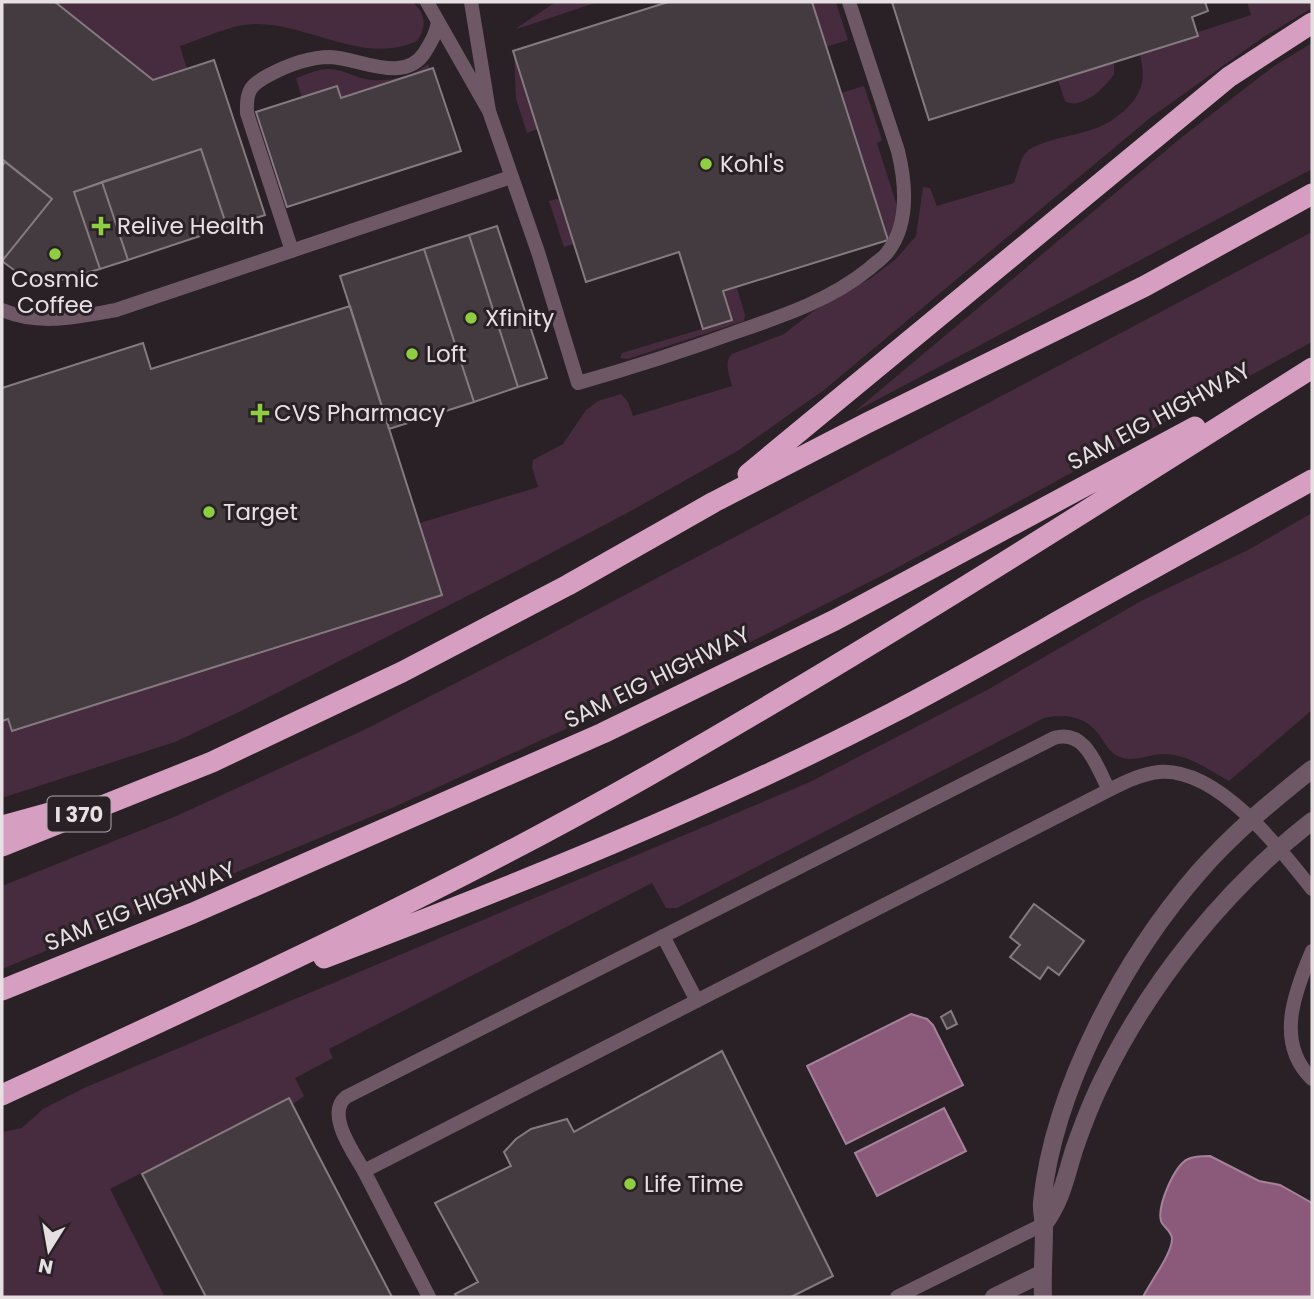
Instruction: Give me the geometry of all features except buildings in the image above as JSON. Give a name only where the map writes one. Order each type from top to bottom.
[{"type":"highway","points":[[714,502],[1229,77],[1312,23]]},
{"type":"highway","points":[[2,826],[157,783],[212,762],[402,671],[568,585],[714,502],[1145,286],[1312,194]]},
{"type":"highway","points":[[2,1095],[185,1011],[387,913],[644,778],[971,584],[1312,366]]},
{"type":"highway","name":"SAM EIG HIGHWAY","points":[[2,990],[193,914],[603,733],[835,620],[1312,366]]},
{"type":"highway","points":[[185,1011],[436,916],[667,819],[801,758],[940,687],[1312,480]]},
{"type":"highway","name":"I 370","points":[[2,845],[157,783]]},
{"type":"street","points":[[1043,1297],[1044,1224],[1041,1205],[1053,1144],[1076,1072],[1105,1009],[1154,929],[1199,872],[1250,819],[1312,769]]},
{"type":"street","points":[[1044,1224],[1055,1209],[1075,1146],[1102,1080],[1166,976],[1231,893],[1279,846],[1312,821]]},
{"type":"street","points":[[994,1297],[1043,1273]]},
{"type":"lane","points":[[427,2],[489,111]]},
{"type":"lane","points":[[471,2],[489,111],[538,252],[578,383],[652,362],[818,302],[860,276],[886,254],[898,230],[905,200],[904,176],[849,2]]},
{"type":"lane","points":[[292,251],[247,113],[249,91],[254,83],[285,67],[315,58],[341,58],[390,69],[409,66],[421,58],[432,42],[438,22]]},
{"type":"lane","points":[[2,310],[19,317],[45,320],[116,310],[511,177]]},
{"type":"lane","points":[[429,1297],[337,1120],[338,1108],[346,1097],[1054,738],[1063,735],[1072,737],[1086,747],[1109,790]]},
{"type":"lane","points":[[364,1171],[1143,775],[1162,772],[1182,775],[1203,783],[1222,795],[1279,846],[1312,889]]},
{"type":"lane","points":[[663,936],[697,1001]]},
{"type":"lane","points":[[1312,951],[1296,995],[1290,1030],[1294,1054],[1312,1079]]},
{"type":"lane","points":[[897,1297],[1044,1224]]},
{"type":"shaded area","points":[[56,2],[412,2],[420,11],[424,25],[417,41],[377,49],[278,26],[238,26],[180,46],[187,69],[153,80]]},
{"type":"shaded area","points":[[556,2],[598,2],[517,29],[518,27]]},
{"type":"shaded area","points":[[812,2],[836,2],[848,40],[826,47]]},
{"type":"shaded area","points":[[1247,2],[1312,2],[1312,8],[1262,38],[1150,118],[824,390],[739,450],[532,563],[241,711],[175,742],[2,798],[2,721],[8,719],[13,731],[442,595],[420,523],[538,487],[532,467],[533,460],[563,444],[586,410],[598,401],[621,394],[628,402],[633,416],[732,386],[728,361],[732,354],[784,334],[815,310],[871,278],[896,259],[916,236],[923,187],[930,188],[937,206],[1014,183],[1022,158],[1028,150],[1054,139],[1092,130],[1117,117],[1129,106],[1138,94],[1142,82],[1140,55],[1198,37],[1198,32],[1251,15]]},
{"type":"shaded area","points":[[1312,43],[1312,169],[854,412],[1182,137],[1274,66]]},
{"type":"shaded area","points":[[514,54],[538,129],[527,133],[516,99]]},
{"type":"shaded area","points":[[1114,62],[1114,74],[1099,91],[1078,103],[1065,101],[1058,80]]},
{"type":"shaded area","points":[[428,64],[430,69],[341,98],[336,86],[302,98],[296,78],[328,69],[365,79],[390,79],[406,76]]},
{"type":"shaded area","points":[[864,86],[882,140],[877,143],[899,212],[888,239],[841,93]]},
{"type":"shaded area","points":[[560,198],[574,244],[564,247],[549,201]]},
{"type":"shaded area","points":[[1312,232],[1312,342],[893,570],[691,672],[392,808],[2,969],[2,886],[174,817],[366,729]]},
{"type":"shaded area","points":[[737,288],[745,315],[744,321],[628,359],[620,358],[622,353],[732,320],[724,292]]},
{"type":"shaded area","points":[[1312,513],[1312,710],[1229,781],[1198,763],[1173,755],[1158,754],[1137,759],[1120,757],[1111,752],[1095,730],[1084,721],[1064,716],[1044,718],[677,908],[666,908],[652,883],[329,1049],[333,1058],[295,1078],[304,1096],[293,1104],[289,1098],[110,1189],[165,1297],[2,1297],[2,1132],[22,1128],[43,1109],[84,1088],[810,782],[989,689],[1141,601],[1248,550]]},
{"type":"shaded area","points":[[911,1014],[927,1019],[933,1025],[963,1085],[846,1144],[807,1066]]},
{"type":"shaded area","points":[[944,1108],[966,1151],[877,1196],[855,1153]]},
{"type":"shaded area","points":[[1210,1156],[1259,1181],[1280,1185],[1312,1203],[1312,1297],[1143,1297],[1171,1245],[1172,1236],[1162,1223],[1160,1214],[1168,1187],[1177,1170],[1188,1159]]},
{"type":"place","name":"Kohl's","points":[[706,164]]},
{"type":"place","name":"Relive Health","points":[[101,226]]},
{"type":"place","name":"Cosmic Coffee","points":[[55,254]]},
{"type":"place","name":"Xfinity","points":[[471,318]]},
{"type":"place","name":"Loft","points":[[412,354]]},
{"type":"place","name":"CVS Pharmacy","points":[[260,413]]},
{"type":"place","name":"Target","points":[[209,512]]},
{"type":"place","name":"Life Time","points":[[630,1184]]}]
